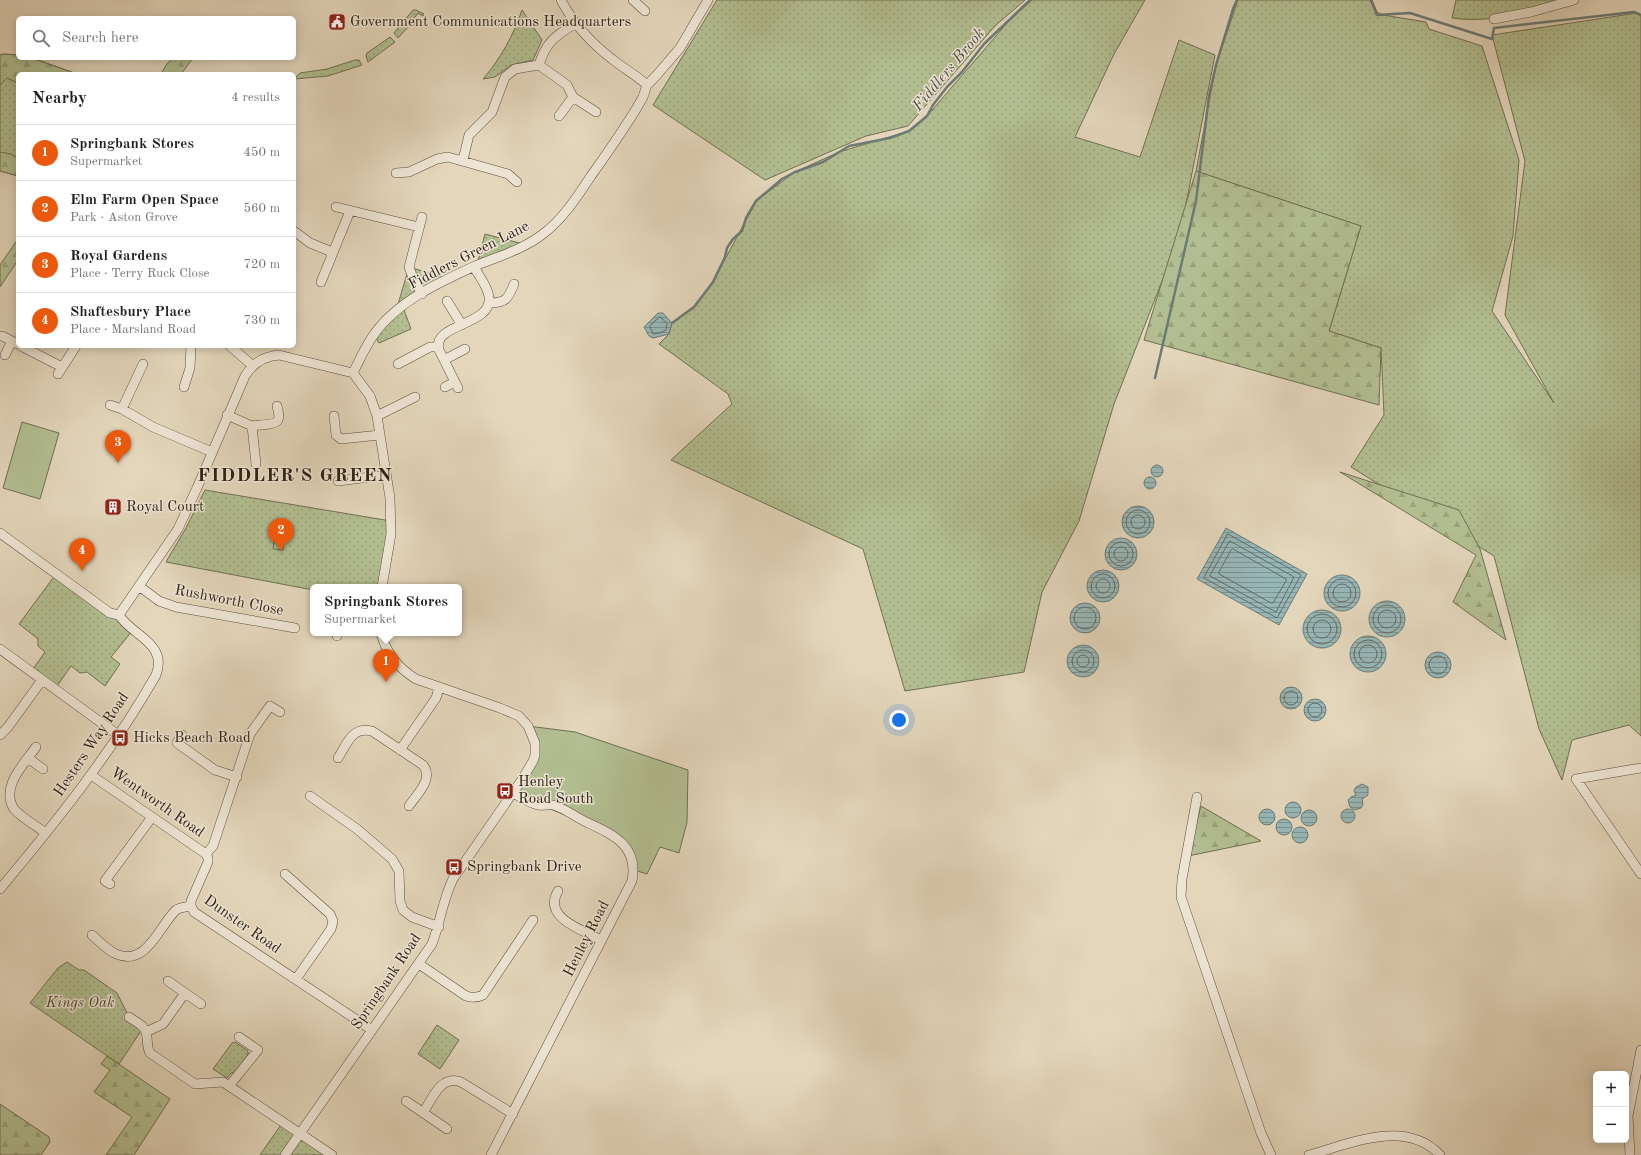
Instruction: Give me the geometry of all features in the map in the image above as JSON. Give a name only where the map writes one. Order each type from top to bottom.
[{"type":"street","points":[[561,0],[576,23],[591,40],[611,59],[647,85]]},
{"type":"street","points":[[633,0],[645,11]]},
{"type":"street","name":"Fiddlers Green Lane","points":[[353,373],[376,332],[396,311],[422,294],[474,267],[527,245],[544,233],[562,217],[635,111],[643,97],[647,85],[680,48],[708,0]]},
{"type":"street","points":[[1494,19],[1531,12],[1574,0]]},
{"type":"street","points":[[539,65],[547,45],[559,34],[576,23]]},
{"type":"street","points":[[463,160],[469,135],[492,112],[505,77],[515,69],[539,65],[567,85],[573,96],[596,112]]},
{"type":"street","points":[[559,116],[573,96]]},
{"type":"street","points":[[396,173],[414,170],[444,157],[463,160],[508,174],[517,182]]},
{"type":"street","points":[[336,207],[419,227]]},
{"type":"street","points":[[321,282],[350,211]]},
{"type":"street","points":[[422,217],[409,267],[422,294]]},
{"type":"street","points":[[296,232],[310,243],[332,252]]},
{"type":"street","points":[[445,387],[456,385],[438,347],[439,341],[443,336],[482,314],[488,307],[489,303],[487,291],[474,267]]},
{"type":"street","points":[[489,303],[499,303],[506,300],[514,284]]},
{"type":"street","points":[[447,301],[462,325]]},
{"type":"street","points":[[2,336],[15,343],[5,355]]},
{"type":"street","points":[[398,364],[430,347],[438,347]]},
{"type":"street","points":[[24,348],[60,371],[75,348]]},
{"type":"street","points":[[184,387],[190,368],[191,348]]},
{"type":"street","points":[[232,348],[253,366]]},
{"type":"street","points":[[444,360],[466,349]]},
{"type":"street","points":[[0,533],[110,613],[119,615],[178,529],[245,376],[253,366],[267,357],[279,355],[353,373],[370,396],[377,416],[390,498],[391,534],[383,584]]},
{"type":"street","points":[[122,409],[143,364]]},
{"type":"street","points":[[377,416],[415,397]]},
{"type":"street","points":[[110,405],[122,409],[153,426],[212,452]]},
{"type":"street","points":[[228,415],[252,426],[275,423],[279,418],[277,406]]},
{"type":"street","points":[[334,416],[336,435],[341,439],[380,435]]},
{"type":"street","points":[[252,426],[256,464]]},
{"type":"street","points":[[338,481],[386,475]]},
{"type":"street","name":"Rushworth Close","points":[[139,586],[160,601],[176,607],[295,628]]},
{"type":"street","name":"Hesters Way Road","points":[[0,889],[91,775],[154,678],[158,663],[157,655],[153,647],[124,623],[119,615]]},
{"type":"street","name":"Springbank Road","points":[[285,1155],[432,944],[439,927],[446,896],[453,879],[530,767],[535,755],[534,738],[528,726],[514,714],[416,679],[401,668],[390,654],[382,636]]},
{"type":"street","points":[[0,649],[118,735]]},
{"type":"street","points":[[0,735],[8,727],[42,680]]},
{"type":"street","points":[[400,750],[436,698],[440,688]]},
{"type":"street","name":"Dunster Road","points":[[280,712],[270,706],[250,734],[213,846],[206,854],[208,862],[191,901],[191,906],[196,914],[372,1030]]},
{"type":"street","points":[[338,758],[355,732],[372,730],[423,765],[427,775],[426,781],[410,806]]},
{"type":"street","points":[[182,735],[177,743],[215,770],[237,777]]},
{"type":"street","points":[[36,748],[11,782],[8,789],[8,797],[17,812],[46,833]]},
{"type":"street","points":[[28,758],[44,770]]},
{"type":"street","points":[[1641,768],[1576,779],[1637,862],[1641,874]]},
{"type":"street","name":"Wentworth Road","points":[[91,775],[206,854]]},
{"type":"street","name":"Henley Road","points":[[492,1155],[632,881],[633,865],[627,849],[617,838],[553,805],[539,805],[529,802],[513,792]]},
{"type":"street","points":[[310,796],[357,829],[395,863],[400,876],[400,902],[405,913],[439,927]]},
{"type":"street","points":[[1197,797],[1182,879],[1181,897],[1261,1133],[1272,1155]]},
{"type":"street","points":[[110,884],[105,881],[152,817]]},
{"type":"street","points":[[285,874],[330,914],[333,921],[331,929],[296,979]]},
{"type":"street","points":[[558,891],[554,897],[553,906],[558,916],[601,940]]},
{"type":"street","points":[[92,935],[115,954],[126,956],[137,955],[146,949],[177,909],[191,906]]},
{"type":"street","points":[[419,964],[466,996],[473,998],[483,995],[533,920]]},
{"type":"street","points":[[168,981],[201,1004]]},
{"type":"street","points":[[146,1032],[163,1024],[185,993]]},
{"type":"street","points":[[129,1017],[144,1028],[146,1032],[147,1048],[150,1053],[195,1084],[223,1082],[332,1155]]},
{"type":"street","points":[[229,1086],[258,1050],[239,1037]]},
{"type":"street","points":[[1630,1155],[1628,1116],[1641,1050]]},
{"type":"street","points":[[423,1112],[442,1084],[453,1080],[461,1082],[513,1114]]},
{"type":"street","points":[[406,1101],[447,1129]]},
{"type":"street","points":[[1309,1155],[1374,1138],[1389,1136],[1416,1139],[1429,1146],[1440,1155]]},
{"type":"green space","points":[[717,0],[1025,0],[995,26],[908,126],[866,136],[765,180],[653,105]]},
{"type":"green space","points":[[1032,0],[1145,0],[1114,54],[1075,137],[1140,157],[1179,40],[1215,55],[1180,235],[1114,404],[1079,521],[1042,592],[1024,672],[905,691],[863,549],[671,460],[732,404],[728,394],[659,344],[669,334],[672,323],[698,303],[713,282],[756,201],[795,172],[839,152],[909,131],[927,116],[1008,22]]},
{"type":"green space","points":[[1238,0],[1372,0],[1377,12],[1383,15],[1426,22],[1429,29],[1482,46],[1519,160],[1513,236],[1492,311],[1554,403],[1505,315],[1525,161],[1492,35],[1637,13],[1641,16],[1641,736],[1629,725],[1572,740],[1562,780],[1539,729],[1494,556],[1351,467],[1384,415],[1381,348],[1329,331],[1361,226],[1196,171],[1216,65]]},
{"type":"green space","points":[[1456,0],[1574,0],[1499,18],[1468,19],[1452,18]]},
{"type":"green space","points":[[413,10],[424,14],[423,16],[418,13],[398,38],[394,33]]},
{"type":"green space","points":[[522,10],[542,40],[533,60],[511,65],[495,77],[483,79],[506,46],[515,29]]},
{"type":"green space","points":[[390,37],[395,42],[368,62],[366,56],[367,53]]},
{"type":"green space","points":[[0,55],[16,55],[16,60],[38,60],[71,72],[16,72],[16,175],[0,171]]},
{"type":"green space","points":[[0,55],[16,55],[16,60],[38,60],[71,72],[16,72],[16,82],[7,78],[0,85]]},
{"type":"green space","points":[[171,60],[192,60],[182,72],[162,72]]},
{"type":"green space","points":[[355,60],[359,60],[362,65],[328,76],[296,79],[300,73],[327,69]]},
{"type":"green space","points":[[0,152],[11,154],[16,157],[16,175],[0,171]]},
{"type":"green space","points":[[1196,171],[1361,226],[1329,331],[1381,348],[1379,405],[1144,340]]},
{"type":"green space","points":[[485,234],[527,245],[477,265]]},
{"type":"green space","points":[[16,242],[16,263],[0,287],[0,265]]},
{"type":"green space","points":[[409,267],[448,279],[403,307],[411,329],[379,343],[374,335],[396,311]]},
{"type":"green space","points":[[22,422],[59,433],[40,499],[3,488]]},
{"type":"green space","points":[[1340,472],[1459,510],[1480,549],[1506,640],[1453,602],[1476,555]]},
{"type":"green space","points":[[205,490],[391,521],[382,584],[310,584],[310,589],[166,562],[186,528]]},
{"type":"green space","points":[[274,539],[284,540],[283,550],[273,549]]},
{"type":"green space","points":[[56,574],[133,630],[111,657],[120,664],[105,686],[87,672],[80,673],[71,666],[55,689],[31,672],[45,652],[38,646],[38,639],[19,624]]},
{"type":"green space","points":[[528,726],[575,732],[688,770],[687,822],[679,853],[660,847],[647,874],[634,870],[632,860],[607,833],[513,793],[533,761]]},
{"type":"green space","points":[[1201,806],[1261,841],[1188,856]]},
{"type":"green space","name":"Kings Oak","points":[[67,962],[79,970],[84,970],[117,993],[129,1017],[143,1028],[119,1064],[30,1003],[58,968]]},
{"type":"green space","points":[[437,1025],[459,1040],[440,1069],[418,1054]]},
{"type":"green space","points":[[235,1042],[248,1051],[248,1057],[227,1078],[213,1069],[232,1043]]},
{"type":"green space","points":[[107,1056],[170,1099],[134,1155],[106,1155],[132,1117],[94,1092],[110,1070],[101,1064]]},
{"type":"green space","points":[[0,1104],[49,1137],[50,1142],[41,1155],[0,1155]]},
{"type":"green space","points":[[283,1122],[332,1155],[260,1155]]},
{"type":"water","points":[[658,313],[663,313],[672,323],[669,334],[653,338],[649,336],[644,327]]},
{"type":"water","points":[[1155,465],[1159,465],[1163,471],[1159,477],[1155,477],[1151,473],[1151,469]]},
{"type":"water","points":[[1148,477],[1152,477],[1156,483],[1152,489],[1148,489],[1144,485],[1144,481]]},
{"type":"water","points":[[1138,506],[1144,507],[1151,513],[1154,522],[1153,528],[1147,535],[1138,538],[1132,537],[1125,531],[1122,522],[1123,516],[1129,509]]},
{"type":"water","points":[[1226,528],[1307,574],[1279,625],[1197,579]]},
{"type":"water","points":[[1121,538],[1127,539],[1134,545],[1137,554],[1136,560],[1130,567],[1121,570],[1115,569],[1108,563],[1105,554],[1106,548],[1112,541]]},
{"type":"water","points":[[1103,570],[1109,571],[1116,577],[1119,586],[1118,592],[1112,599],[1103,602],[1097,601],[1090,595],[1087,586],[1088,580],[1094,573]]},
{"type":"water","points":[[1346,575],[1355,580],[1359,586],[1359,600],[1355,606],[1346,611],[1338,611],[1329,606],[1325,600],[1324,589],[1329,580],[1335,576]]},
{"type":"water","points":[[1391,601],[1400,606],[1404,612],[1404,626],[1400,632],[1391,637],[1383,637],[1374,632],[1370,626],[1369,615],[1374,606],[1380,602]]},
{"type":"water","points":[[1085,603],[1096,607],[1100,618],[1096,629],[1085,633],[1074,629],[1070,618],[1074,607]]},
{"type":"water","points":[[1322,610],[1335,616],[1341,629],[1335,642],[1322,648],[1309,642],[1303,629],[1309,616]]},
{"type":"water","points":[[1372,636],[1381,641],[1385,647],[1385,661],[1381,667],[1372,672],[1364,672],[1355,667],[1351,661],[1350,650],[1355,641],[1361,637]]},
{"type":"water","points":[[1083,645],[1094,650],[1099,661],[1094,672],[1083,677],[1072,672],[1067,661],[1072,650]]},
{"type":"water","points":[[1438,652],[1447,656],[1451,665],[1447,674],[1438,678],[1429,674],[1425,665],[1429,656]]},
{"type":"water","points":[[1291,687],[1299,690],[1302,698],[1299,706],[1291,709],[1283,706],[1280,698],[1283,690]]},
{"type":"water","points":[[1315,699],[1323,702],[1326,710],[1323,718],[1315,721],[1307,718],[1304,710],[1307,702]]},
{"type":"water","points":[[1362,784],[1368,787],[1368,795],[1362,799],[1363,804],[1361,808],[1354,810],[1350,807],[1348,800],[1356,795],[1354,791],[1356,787]]},
{"type":"water","points":[[1293,802],[1300,807],[1301,810],[1296,817],[1293,818],[1286,813],[1285,810],[1290,803]]},
{"type":"water","points":[[1267,809],[1274,814],[1275,817],[1270,824],[1267,825],[1260,820],[1259,817],[1264,810]]},
{"type":"water","points":[[1345,809],[1351,809],[1355,813],[1355,819],[1351,823],[1345,823],[1341,819],[1341,813]]},
{"type":"water","points":[[1309,810],[1316,815],[1317,818],[1312,825],[1309,826],[1302,821],[1301,818],[1306,811]]},
{"type":"water","points":[[1284,819],[1291,824],[1292,827],[1287,834],[1284,835],[1277,830],[1276,827],[1281,820]]},
{"type":"water","points":[[1300,827],[1307,832],[1308,835],[1303,842],[1300,843],[1293,838],[1292,835],[1297,828]]},
{"type":"waterway","name":"Fiddlers Brook","points":[[672,323],[694,307],[713,282],[725,257],[727,248],[733,239],[742,231],[746,218],[756,201],[782,179],[795,172],[823,162],[849,146],[890,138],[909,131],[927,116],[933,105],[947,87],[962,72],[984,44],[1030,0]]},
{"type":"waterway","points":[[1155,378],[1196,201],[1209,96],[1216,65],[1237,0]]},
{"type":"waterway","points":[[1371,0],[1377,15],[1410,13],[1492,39],[1494,28],[1634,12],[1641,15]]},
{"type":"place","name":"Government Communications Headquarters","points":[[337,22]]},
{"type":"place","name":"Royal Gardens","points":[[118,463]]},
{"type":"place","name":"Royal Court","points":[[113,507]]},
{"type":"place","name":"Elm Farm Open Space","points":[[281,551]]},
{"type":"place","name":"Shaftesbury Place","points":[[82,571]]},
{"type":"place","name":"Springbank Stores","points":[[386,682]]},
{"type":"place","name":"Hicks Beach Road","points":[[120,738]]},
{"type":"place","name":"Henley Road South","points":[[505,791]]},
{"type":"place","name":"Springbank Drive","points":[[454,867]]},
{"type":"district","name":"FIDDLER'S GREEN","points":[[295,476]]}]
